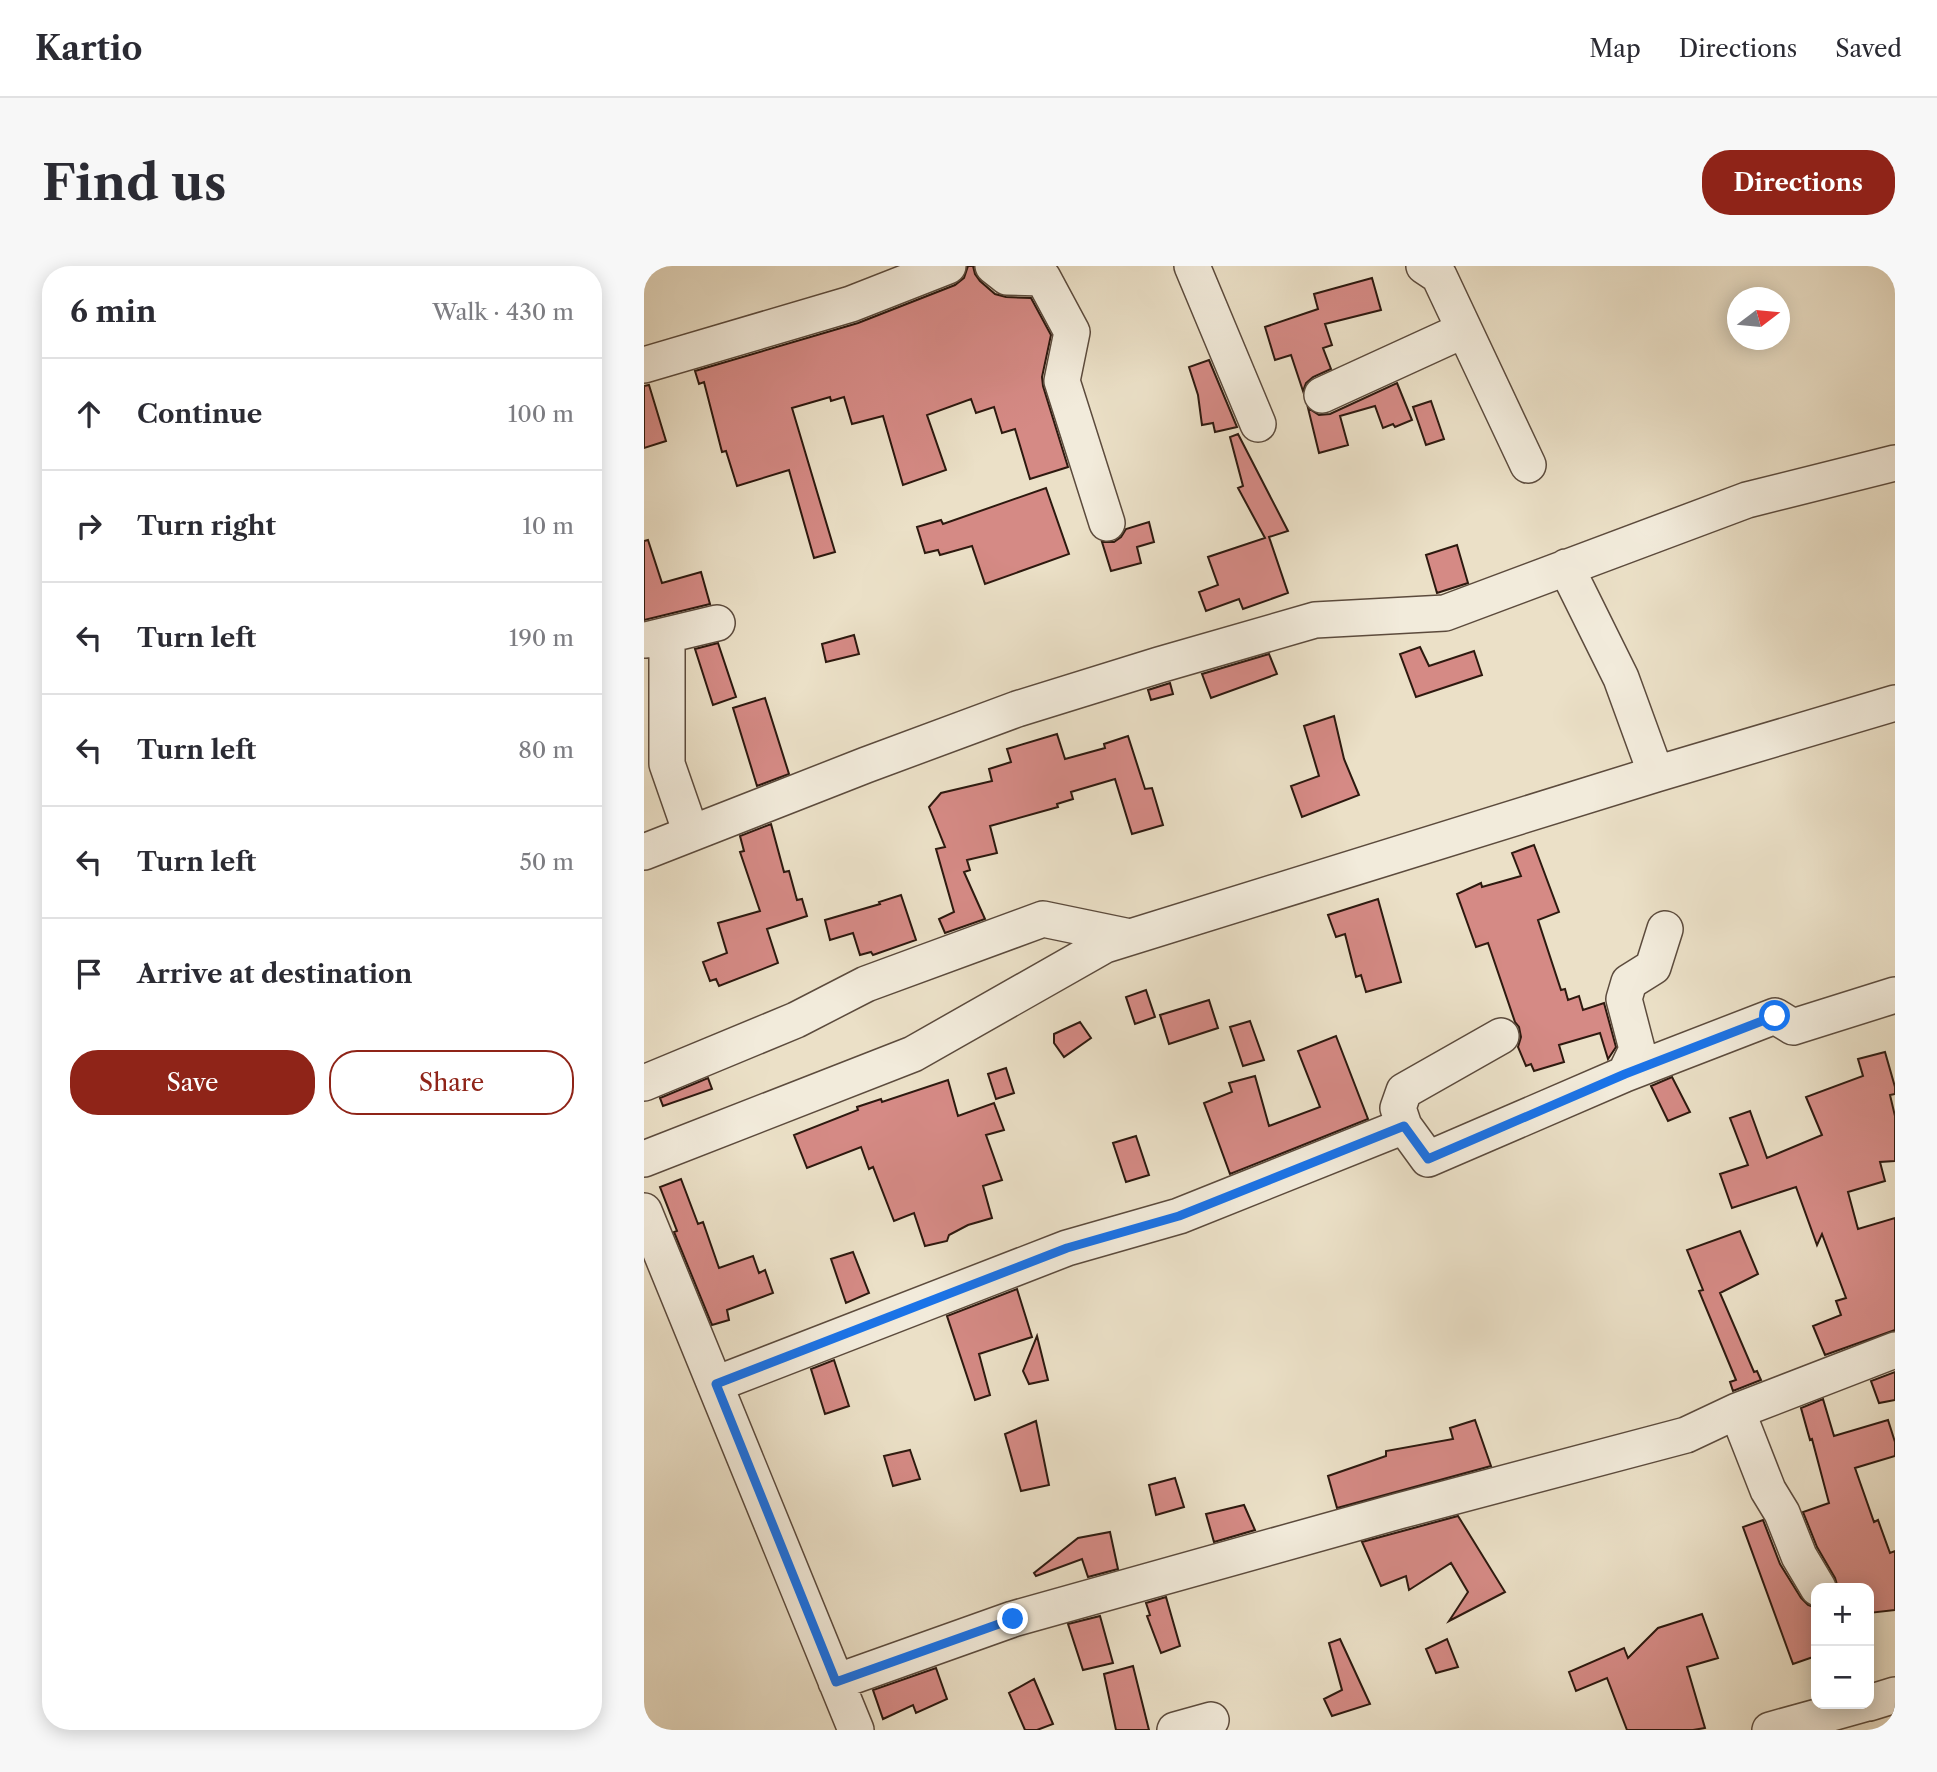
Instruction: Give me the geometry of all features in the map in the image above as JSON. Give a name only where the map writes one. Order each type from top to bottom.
[{"type":"street","points":[[644,365],[851,304],[948,266]]},
{"type":"street","points":[[993,266],[1007,277],[1043,278],[1072,332],[1062,381],[1107,523]]},
{"type":"street","points":[[1192,266],[1258,424]]},
{"type":"street","points":[[1424,266],[1440,276],[1528,465]]},
{"type":"street","points":[[1322,395],[1464,330]]},
{"type":"street","points":[[644,852],[1017,709],[1158,665],[1315,620],[1445,613],[1747,500],[1895,463]]},
{"type":"street","points":[[1566,567],[1620,678],[1656,774]]},
{"type":"street","points":[[691,833],[667,764],[656,638],[717,623]]},
{"type":"street","points":[[644,1159],[913,1054],[1105,945],[1656,774],[1895,703]]},
{"type":"street","points":[[644,1083],[796,1020],[866,984],[1043,919],[1130,937]]},
{"type":"street","points":[[1625,1074],[1637,1049],[1624,999],[1629,982],[1653,967],[1665,929]]},
{"type":"street","points":[[1501,1036],[1404,1091],[1398,1108],[1404,1126],[1428,1159],[1625,1074],[1775,1016],[1793,1027],[1895,995]]},
{"type":"street","points":[[716,1384],[1067,1248],[1179,1216],[1404,1126]]},
{"type":"street","points":[[644,1212],[856,1730]]},
{"type":"street","points":[[836,1682],[1013,1619],[1399,1511],[1686,1435],[1737,1411],[1895,1350]]},
{"type":"street","points":[[1737,1411],[1768,1490],[1782,1513],[1799,1556],[1815,1583]]},
{"type":"street","points":[[1874,1701],[1895,1695]]},
{"type":"street","points":[[1770,1730],[1844,1709]]},
{"type":"street","points":[[1175,1730],[1211,1720]]},
{"type":"building","points":[[968,266],[973,266],[980,281],[995,294],[1031,298],[1051,335],[1042,377],[1043,386],[1068,467],[1030,479],[1015,429],[1002,433],[994,407],[976,413],[971,399],[927,415],[946,470],[903,485],[883,416],[852,424],[844,397],[831,401],[830,397],[792,408],[835,552],[814,558],[789,470],[737,486],[726,451],[722,452],[704,382],[699,384],[695,371],[858,323],[955,285],[964,278]]},
{"type":"building","points":[[1372,278],[1381,310],[1325,324],[1332,345],[1323,348],[1331,369],[1313,377],[1306,383],[1303,391],[1291,355],[1275,360],[1265,327],[1318,309],[1314,294]]},
{"type":"building","points":[[1209,360],[1237,427],[1215,432],[1213,423],[1202,425],[1198,395],[1189,367]]},
{"type":"building","points":[[1397,383],[1412,420],[1395,427],[1393,424],[1383,428],[1375,406],[1340,416],[1348,445],[1319,453],[1308,408],[1319,415],[1330,414]]},
{"type":"building","points":[[649,385],[666,441],[644,448],[644,386]]},
{"type":"building","points":[[1431,401],[1444,439],[1426,445],[1413,407]]},
{"type":"building","points":[[1238,434],[1288,531],[1269,537],[1288,593],[1243,609],[1239,599],[1206,611],[1199,592],[1218,585],[1208,557],[1265,538],[1238,488],[1243,486],[1230,437]]},
{"type":"building","points":[[1046,488],[1069,554],[985,584],[972,546],[940,555],[938,550],[925,553],[917,527],[941,520],[943,524]]},
{"type":"building","points":[[1149,522],[1154,542],[1137,547],[1141,563],[1111,571],[1102,542],[1114,542],[1126,529]]},
{"type":"building","points":[[648,540],[662,583],[701,572],[710,604],[644,620],[644,541]]},
{"type":"building","points":[[1457,545],[1468,583],[1437,593],[1426,555]]},
{"type":"building","points":[[854,635],[859,654],[826,662],[822,644]]},
{"type":"building","points":[[718,643],[736,697],[713,705],[695,649]]},
{"type":"building","points":[[1420,647],[1429,666],[1474,651],[1482,675],[1416,697],[1400,654]]},
{"type":"building","points":[[1269,654],[1277,674],[1211,698],[1202,674]]},
{"type":"building","points":[[1170,683],[1173,694],[1151,700],[1148,690]]},
{"type":"building","points":[[765,698],[789,774],[757,786],[733,708]]},
{"type":"building","points":[[1334,716],[1344,759],[1359,795],[1302,817],[1291,786],[1319,776],[1304,726]]},
{"type":"building","points":[[1057,734],[1065,759],[1105,748],[1104,744],[1128,736],[1145,789],[1152,788],[1163,825],[1132,834],[1115,779],[1071,792],[1073,799],[1057,804],[1058,807],[990,826],[997,853],[967,860],[970,870],[964,872],[985,919],[945,933],[939,919],[954,912],[936,849],[945,847],[929,807],[941,793],[992,781],[989,769],[1011,762],[1007,749]]},
{"type":"building","points":[[771,824],[784,872],[789,871],[797,900],[802,899],[807,916],[767,929],[778,963],[719,986],[716,979],[710,981],[703,962],[727,953],[718,923],[760,911],[740,852],[744,851],[740,836]]},
{"type":"building","points":[[1534,845],[1559,912],[1538,920],[1561,990],[1565,989],[1568,1000],[1579,996],[1583,1010],[1604,1003],[1616,1047],[1608,1059],[1600,1033],[1559,1045],[1564,1062],[1534,1071],[1531,1064],[1526,1066],[1518,1047],[1521,1037],[1519,1027],[1488,943],[1476,947],[1457,894],[1481,883],[1482,887],[1521,876],[1512,853]]},
{"type":"building","points":[[901,895],[916,940],[873,955],[871,952],[860,955],[853,933],[830,940],[825,920]]},
{"type":"building","points":[[1378,899],[1401,982],[1366,992],[1361,975],[1356,977],[1345,934],[1336,937],[1328,915]]},
{"type":"building","points":[[1146,990],[1155,1017],[1135,1024],[1126,997]]},
{"type":"building","points":[[1209,1000],[1218,1028],[1169,1044],[1160,1015]]},
{"type":"building","points":[[1250,1021],[1264,1060],[1243,1066],[1230,1027]]},
{"type":"building","points":[[1080,1022],[1091,1038],[1064,1057],[1054,1043],[1054,1034]]},
{"type":"building","points":[[1336,1036],[1368,1119],[1230,1174],[1204,1103],[1232,1092],[1229,1083],[1255,1076],[1269,1126],[1320,1107],[1298,1051]]},
{"type":"building","points":[[1885,1052],[1895,1087],[1895,1094],[1890,1095],[1895,1116],[1895,1161],[1880,1162],[1885,1181],[1848,1192],[1858,1229],[1895,1218],[1895,1330],[1825,1355],[1813,1326],[1841,1315],[1836,1301],[1846,1298],[1822,1234],[1817,1245],[1796,1187],[1732,1208],[1720,1174],[1748,1165],[1730,1118],[1750,1111],[1767,1158],[1822,1135],[1806,1097],[1863,1076],[1858,1059]]},
{"type":"building","points":[[1006,1068],[1014,1093],[996,1099],[988,1074]]},
{"type":"building","points":[[1672,1077],[1690,1112],[1668,1121],[1651,1086]]},
{"type":"building","points":[[708,1078],[712,1089],[663,1106],[660,1098]]},
{"type":"building","points":[[948,1080],[958,1116],[994,1103],[1004,1130],[986,1135],[1002,1180],[983,1186],[992,1218],[968,1225],[949,1235],[947,1241],[925,1246],[914,1213],[894,1221],[873,1167],[869,1169],[861,1147],[807,1168],[794,1135],[858,1110],[857,1107],[881,1099],[882,1102]]},
{"type":"building","points":[[1136,1136],[1149,1175],[1126,1182],[1113,1143]]},
{"type":"building","points":[[681,1179],[698,1224],[703,1222],[719,1268],[753,1256],[759,1273],[765,1270],[773,1293],[727,1310],[729,1320],[712,1325],[674,1232],[677,1231],[660,1187]]},
{"type":"building","points":[[1740,1231],[1758,1274],[1720,1293],[1754,1372],[1757,1371],[1761,1380],[1733,1391],[1730,1382],[1736,1380],[1699,1291],[1703,1290],[1687,1250]]},
{"type":"building","points":[[853,1252],[869,1293],[846,1303],[831,1259]]},
{"type":"building","points":[[1017,1289],[1032,1337],[979,1354],[990,1395],[975,1400],[947,1316]]},
{"type":"building","points":[[1037,1336],[1048,1380],[1029,1384],[1023,1371]]},
{"type":"building","points":[[834,1360],[849,1406],[825,1414],[811,1369]]},
{"type":"building","points":[[1895,1372],[1895,1400],[1879,1403],[1871,1381]]},
{"type":"building","points":[[1823,1399],[1834,1436],[1888,1420],[1895,1442],[1895,1456],[1855,1468],[1874,1522],[1878,1520],[1890,1553],[1895,1551],[1895,1610],[1874,1612],[1874,1583],[1836,1583],[1817,1547],[1803,1512],[1829,1503],[1801,1408]]},
{"type":"building","points":[[1475,1420],[1491,1466],[1337,1508],[1328,1476],[1386,1456],[1386,1451],[1453,1439],[1450,1428]]},
{"type":"building","points":[[1036,1421],[1049,1485],[1021,1491],[1005,1434]]},
{"type":"building","points":[[910,1450],[920,1479],[893,1486],[884,1456]]},
{"type":"building","points":[[1175,1478],[1184,1507],[1156,1515],[1149,1485]]},
{"type":"building","points":[[1244,1505],[1255,1530],[1214,1542],[1206,1514]]},
{"type":"building","points":[[1458,1516],[1505,1592],[1449,1621],[1468,1592],[1451,1563],[1409,1590],[1406,1576],[1381,1586],[1362,1542]]},
{"type":"building","points":[[1763,1520],[1780,1564],[1801,1598],[1811,1606],[1811,1658],[1793,1664],[1743,1527]]},
{"type":"building","points":[[1110,1532],[1118,1569],[1088,1577],[1082,1559],[1036,1576],[1034,1573],[1078,1538]]},
{"type":"building","points":[[1166,1597],[1180,1646],[1161,1653],[1147,1616],[1150,1615],[1146,1603]]},
{"type":"building","points":[[1702,1614],[1718,1658],[1687,1667],[1705,1728],[1627,1730],[1607,1678],[1576,1691],[1569,1672],[1624,1648],[1628,1658],[1658,1628]]},
{"type":"building","points":[[1100,1616],[1113,1663],[1083,1670],[1068,1624]]},
{"type":"building","points":[[1340,1639],[1370,1704],[1332,1716],[1324,1699],[1342,1690],[1329,1643]]},
{"type":"building","points":[[1447,1639],[1458,1667],[1436,1673],[1426,1649]]},
{"type":"building","points":[[1133,1666],[1149,1730],[1116,1730],[1104,1674]]},
{"type":"building","points":[[936,1668],[947,1699],[916,1713],[913,1705],[883,1719],[873,1690]]},
{"type":"building","points":[[1034,1679],[1053,1724],[1037,1730],[1025,1730],[1009,1693]]},
{"type":"route","points":[[1013,1619],[836,1682],[716,1384],[1067,1248],[1179,1216],[1404,1126],[1428,1159],[1625,1074],[1775,1016]]}]
